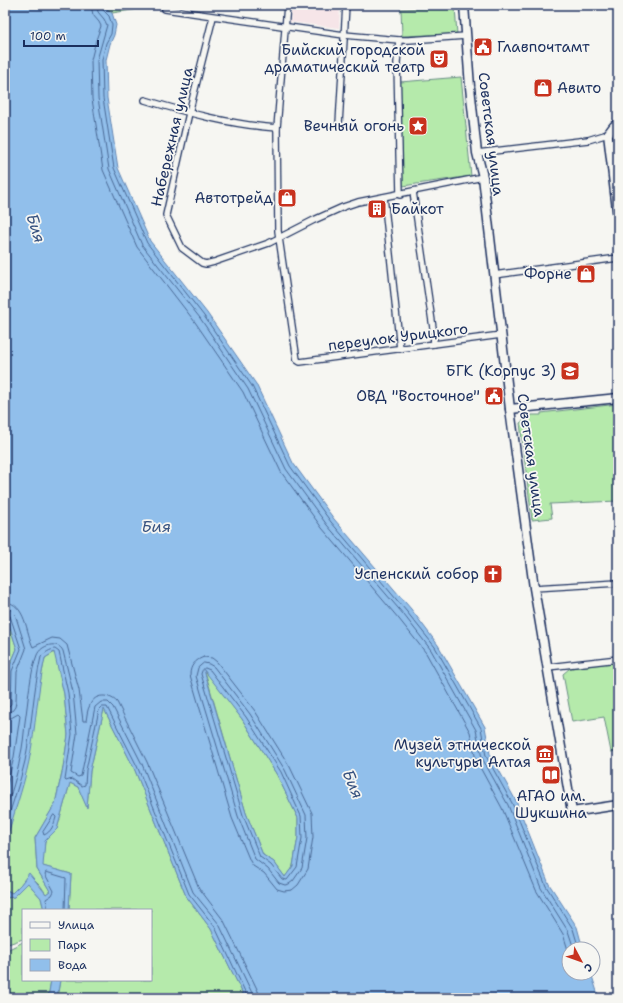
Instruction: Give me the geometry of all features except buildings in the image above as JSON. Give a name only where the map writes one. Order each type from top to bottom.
[{"type":"street","points":[[287,5],[276,128],[279,237],[343,207],[482,177]]},
{"type":"street","points":[[339,124],[346,5]]},
{"type":"street","name":"Советская улица","points":[[464,5],[477,153],[482,177],[510,409],[534,588],[572,812],[618,808]]},
{"type":"street","points":[[165,9],[344,35],[399,40],[466,36]]},
{"type":"street","name":"Набережная улица","points":[[213,17],[189,113],[166,216],[182,248],[202,263],[206,264],[268,243],[279,237]]},
{"type":"street","points":[[399,40],[397,63],[400,195]]},
{"type":"street","points":[[145,100],[189,113],[253,127],[276,128]]},
{"type":"street","points":[[477,153],[588,140],[608,134],[614,126],[618,124]]},
{"type":"street","points":[[608,134],[618,218]]},
{"type":"street","points":[[413,192],[434,344]]},
{"type":"street","points":[[384,197],[400,348]]},
{"type":"street","name":"переулок Урицкого","points":[[279,237],[298,361],[501,335]]},
{"type":"street","points":[[494,275],[618,258]]},
{"type":"street","points":[[510,409],[618,398]]},
{"type":"street","points":[[534,588],[618,583]]},
{"type":"street","points":[[548,667],[618,658]]},
{"type":"shaded area","points":[[292,5],[340,5],[339,28],[290,22]]},
{"type":"shaded area","points":[[402,5],[455,5],[455,7],[401,9]]},
{"type":"green space","points":[[105,5],[147,5],[139,9],[112,13],[106,8]]},
{"type":"green space","points":[[455,7],[457,34],[402,36],[401,9]]},
{"type":"green space","points":[[461,77],[471,176],[403,186],[400,82]]},
{"type":"green space","points":[[618,404],[618,501],[550,504],[552,518],[532,520],[520,423],[532,415],[541,415],[541,413]]},
{"type":"green space","points":[[5,612],[17,649],[8,670],[5,718]]},
{"type":"green space","points":[[55,652],[64,694],[68,735],[55,804],[35,838],[37,869],[50,891],[46,894],[40,885],[29,874],[12,893],[5,889],[5,844],[12,819],[45,658]]},
{"type":"green space","points":[[618,662],[618,751],[611,752],[604,717],[572,722],[563,674],[570,668]]},
{"type":"green space","points":[[204,668],[242,719],[277,775],[298,818],[298,837],[293,866],[285,877],[274,862],[263,855],[246,813]]},
{"type":"green space","points":[[104,709],[134,768],[186,896],[211,929],[245,998],[57,998],[60,981],[152,981],[152,909],[69,909],[71,874],[42,866],[45,841],[57,829],[70,783],[78,787],[87,807],[90,771]]},
{"type":"green space","points":[[28,883],[41,898],[44,909],[22,909],[22,939],[5,945],[5,898],[14,897]]},
{"type":"green space","points":[[22,942],[22,981],[51,981],[48,998],[5,998],[5,951]]},
{"type":"water","name":"Бия","points":[[5,5],[105,5],[106,8],[112,13],[116,25],[106,60],[107,98],[118,168],[150,241],[207,313],[256,384],[293,463],[334,519],[411,609],[438,645],[485,727],[490,754],[516,801],[549,884],[577,927],[581,941],[561,941],[561,981],[594,981],[599,998],[245,998],[211,929],[186,896],[134,768],[104,709],[90,771],[87,808],[78,787],[70,783],[57,829],[45,841],[43,866],[71,874],[69,909],[44,909],[41,898],[28,883],[14,897],[5,898],[5,889],[12,893],[29,873],[46,894],[50,891],[37,869],[35,838],[55,804],[68,735],[64,694],[54,652],[45,658],[29,761],[5,844],[5,718],[8,670],[17,649],[5,612]],"holes":[[[204,670],[242,719],[277,775],[298,818],[298,837],[293,866],[285,877],[274,862],[263,855],[246,813]]]},
{"type":"water","points":[[51,981],[60,981],[57,998],[48,998]]},
{"type":"place","name":"Главпочтамт","points":[[483,47]]},
{"type":"place","name":"Бийский городской драматический театр","points":[[439,59]]},
{"type":"place","name":"Авито","points":[[543,88]]},
{"type":"place","name":"Вечный огонь","points":[[418,126]]},
{"type":"place","name":"Автотрейд","points":[[287,198]]},
{"type":"place","name":"Байкот","points":[[377,209]]},
{"type":"place","name":"Форне","points":[[586,274]]},
{"type":"place","name":"БГК (Корпус 3)","points":[[570,371]]},
{"type":"place","name":"ОВД \"Восточное\"","points":[[494,396]]},
{"type":"place","name":"Успенский собор","points":[[493,574]]},
{"type":"place","name":"Музей этнической культуры Алтая","points":[[545,754]]},
{"type":"place","name":"АГАО им. Шукшина","points":[[551,775]]}]
